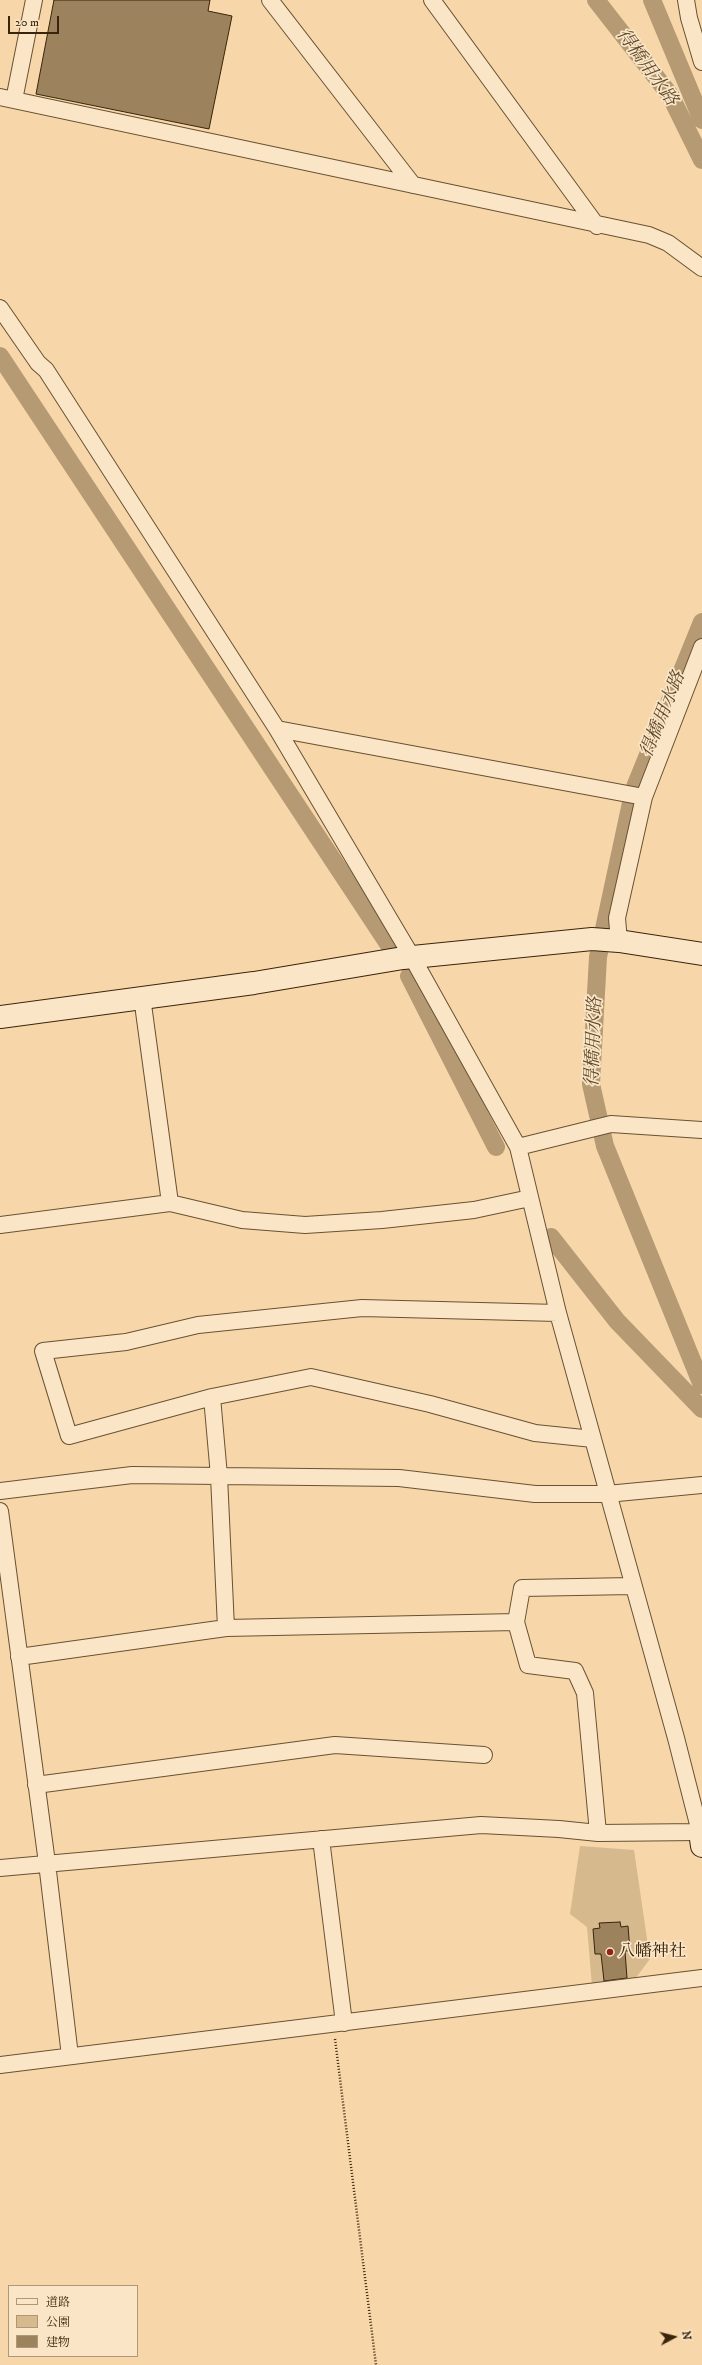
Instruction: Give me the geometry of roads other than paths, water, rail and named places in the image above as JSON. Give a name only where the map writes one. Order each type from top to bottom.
[{"type":"street","points":[[34,0],[7,99],[413,185],[597,226],[649,235],[662,240],[696,262],[702,268]]},
{"type":"street","points":[[270,0],[413,185]]},
{"type":"street","points":[[432,0],[597,226]]},
{"type":"street","points":[[686,0],[689,18],[702,62]]},
{"type":"street","points":[[0,308],[38,363],[46,370],[277,729],[400,958],[518,1147],[558,1313],[632,1586],[676,1738],[701,1837],[598,1834],[560,1829],[481,1825],[0,1868]]},
{"type":"street","points":[[607,940],[617,918],[644,797],[702,647]]},
{"type":"street","points":[[277,729],[644,797]]},
{"type":"street","points":[[0,1017],[254,983],[400,958],[607,940],[702,954]]},
{"type":"street","points":[[142,997],[170,1203]]},
{"type":"street","points":[[518,1147],[589,1128],[611,1124],[702,1130]]},
{"type":"street","points":[[0,1225],[170,1203],[242,1220],[305,1225],[382,1220],[474,1210],[530,1198]]},
{"type":"street","points":[[558,1313],[362,1308],[198,1324],[126,1342],[43,1350],[69,1436],[212,1397],[311,1377],[430,1404],[535,1433],[593,1439]]},
{"type":"street","points":[[212,1397],[219,1476],[226,1628]]},
{"type":"street","points":[[0,1491],[132,1475],[399,1478],[535,1494],[607,1494],[702,1485]]},
{"type":"street","points":[[0,1511],[4,1587],[19,1657],[47,1863],[70,2056]]},
{"type":"street","points":[[598,1834],[585,1693],[575,1671],[528,1665],[516,1622],[522,1588],[632,1586]]},
{"type":"street","points":[[19,1657],[226,1628],[516,1622]]},
{"type":"street","points":[[36,1785],[335,1745],[484,1755]]},
{"type":"street","points":[[321,1839],[338,2024]]},
{"type":"street","points":[[0,2065],[702,1978]]},
{"type":"waterway","name":"得橋用水路","points":[[596,0],[670,95],[702,160]]},
{"type":"waterway","points":[[652,0],[702,120]]},
{"type":"waterway","points":[[0,356],[391,948]]},
{"type":"waterway","name":"得橋用水路","points":[[635,787],[702,622]]},
{"type":"waterway","name":"得橋用水路","points":[[631,803],[598,957],[591,1084],[605,1146],[702,1385]]},
{"type":"waterway","points":[[409,976],[496,1147]]},
{"type":"waterway","points":[[551,1237],[617,1321],[702,1409]]},
{"type":"place","name":"八幡神社","points":[[610,1952]]}]
